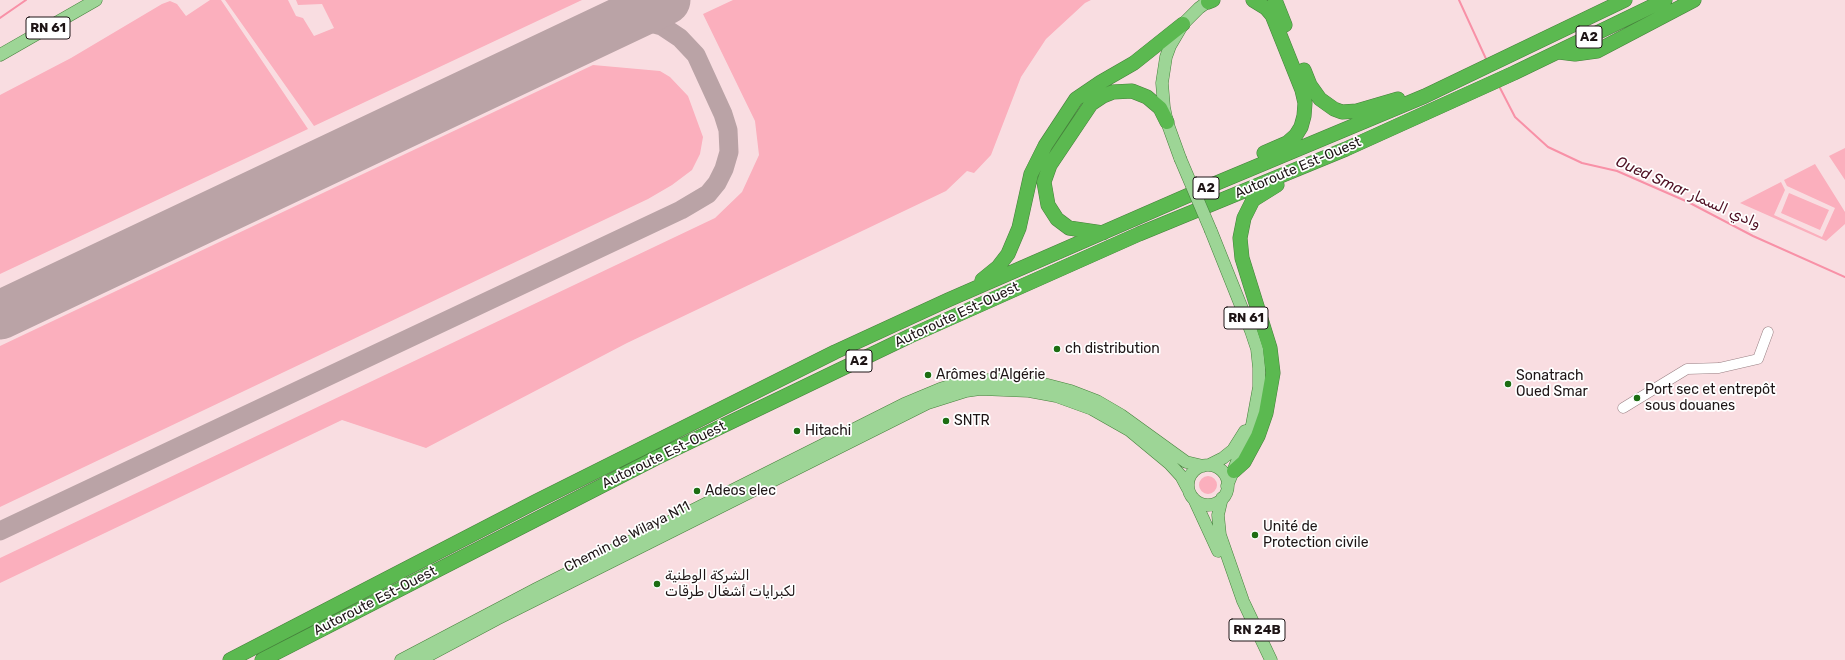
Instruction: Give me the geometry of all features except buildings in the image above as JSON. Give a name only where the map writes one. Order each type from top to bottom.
[{"type":"highway","points":[[1253,0],[1266,8],[1272,15]]},
{"type":"highway","points":[[1212,185],[1242,163],[1287,143],[1296,135],[1304,116],[1305,103],[1302,90],[1265,0]]},
{"type":"highway","points":[[1275,0],[1310,85],[1320,99],[1334,109],[1350,112],[1393,100],[1425,96]]},
{"type":"highway","name":"Autoroute Est-Ouest","points":[[262,660],[656,458],[910,336],[1026,283],[1139,234],[1346,149],[1470,94],[1665,0]]},
{"type":"highway","points":[[1558,52],[1575,54],[1597,51],[1694,0]]},
{"type":"highway","name":"Autoroute Est-Ouest","points":[[230,660],[647,445],[835,352],[948,300],[1212,185],[1425,96],[1621,1]]},
{"type":"highway","points":[[948,300],[975,284],[998,267],[1008,254],[1019,228],[1031,174],[1045,146],[1076,99],[1095,85],[1134,63],[1183,24]]},
{"type":"highway","points":[[1104,233],[1069,228],[1057,219],[1048,204],[1044,182],[1050,165],[1091,104],[1103,96],[1113,92],[1132,91],[1147,97],[1160,108],[1167,122]]},
{"type":"highway","points":[[1234,471],[1244,462],[1258,436],[1266,413],[1273,373],[1270,348],[1242,258],[1240,238],[1244,218],[1253,200],[1269,189],[1346,149]]},
{"type":"main road","name":"RN 61","points":[[0,55],[96,0]]},
{"type":"main road","name":"RN 61","points":[[1210,1],[1183,24],[1170,46],[1163,69],[1162,83],[1167,122],[1180,158],[1257,348],[1259,368],[1255,411],[1249,436],[1227,486]]},
{"type":"main road","points":[[401,660],[536,589],[904,404],[940,389],[962,382],[979,380],[1030,382],[1057,387],[1084,396],[1121,415],[1186,462],[1220,469],[1224,474],[1227,486],[1218,511],[1218,526],[1243,601]]},
{"type":"main road","name":"Chemin de Wilaya N11","points":[[420,660],[504,616],[928,403],[966,391],[980,389],[1029,391],[1056,396],[1092,409],[1129,430],[1170,464],[1181,476],[1243,601]]},
{"type":"main road","name":"RN 61","points":[[1206,465],[1223,458],[1233,450],[1255,411]]},
{"type":"main road","points":[[1206,465],[1193,472],[1188,483],[1191,494],[1199,502],[1212,504],[1222,498]]},
{"type":"main road","name":"RN 24B","points":[[1243,601],[1271,660]]},
{"type":"street","points":[[1623,408],[1687,369],[1719,368],[1758,359],[1768,332]]},
{"type":"shaded area","points":[[210,0],[221,0],[308,129],[0,274],[0,95],[71,58],[162,4],[170,1],[177,4],[186,16]]},
{"type":"shaded area","points":[[225,0],[288,0],[296,16],[303,18],[314,36],[334,28],[322,4],[298,5],[296,0],[582,0],[314,126]]},
{"type":"shaded area","points":[[733,0],[1091,0],[1085,3],[1046,39],[1021,77],[991,155],[974,173],[967,171],[946,191],[627,343],[426,448],[342,420],[0,583],[0,558],[715,218],[742,192],[759,155],[755,121],[703,14]]},
{"type":"shaded area","points":[[593,65],[660,71],[670,77],[688,96],[703,137],[700,154],[692,170],[672,185],[648,199],[0,507],[0,346]]},
{"type":"shaded area","points":[[1845,148],[1845,180],[1829,156]]},
{"type":"shaded area","points":[[1815,164],[1845,212],[1845,224],[1826,241],[1740,203],[1781,182],[1785,190],[1774,215],[1822,237],[1835,208],[1787,186],[1784,180]]},
{"type":"shaded area","points":[[1789,193],[1829,210],[1820,230],[1781,213]]},
{"type":"shaded area","points":[[1204,476],[1212,476],[1217,481],[1215,492],[1212,494],[1204,494],[1199,489],[1199,481]]},
{"type":"waterway","name":"Oued Smar وادي السمار","points":[[0,18],[26,0]]},
{"type":"waterway","name":"Oued Smar وادي السمار","points":[[1459,0],[1487,61]]},
{"type":"waterway","name":"Oued Smar وادي السمار","points":[[1499,86],[1515,117],[1548,147],[1582,163],[1617,171],[1688,202],[1753,236],[1845,277]]},
{"type":"taxiway","points":[[0,531],[681,210],[708,194],[717,183],[724,169],[729,152],[728,130],[723,114],[696,55],[680,38],[662,26],[647,22],[631,22],[611,26]]},
{"type":"runway","points":[[0,315],[666,0]]},
{"type":"place","name":"ch distribution","points":[[1057,349]]},
{"type":"place","name":"Arômes d'Algérie","points":[[928,375]]},
{"type":"place","name":"Sonatrach Oued Smar","points":[[1508,384]]},
{"type":"place","name":"Port sec et entrepôt sous douanes","points":[[1637,398]]},
{"type":"place","name":"SNTR","points":[[946,421]]},
{"type":"place","name":"Hitachi","points":[[797,431]]},
{"type":"place","name":"Adeos elec","points":[[697,491]]},
{"type":"place","name":"Unité de Protection civile","points":[[1255,535]]},
{"type":"place","name":"الشركة الوطنية لكبرايات أشغال طرقات","points":[[657,584]]}]
